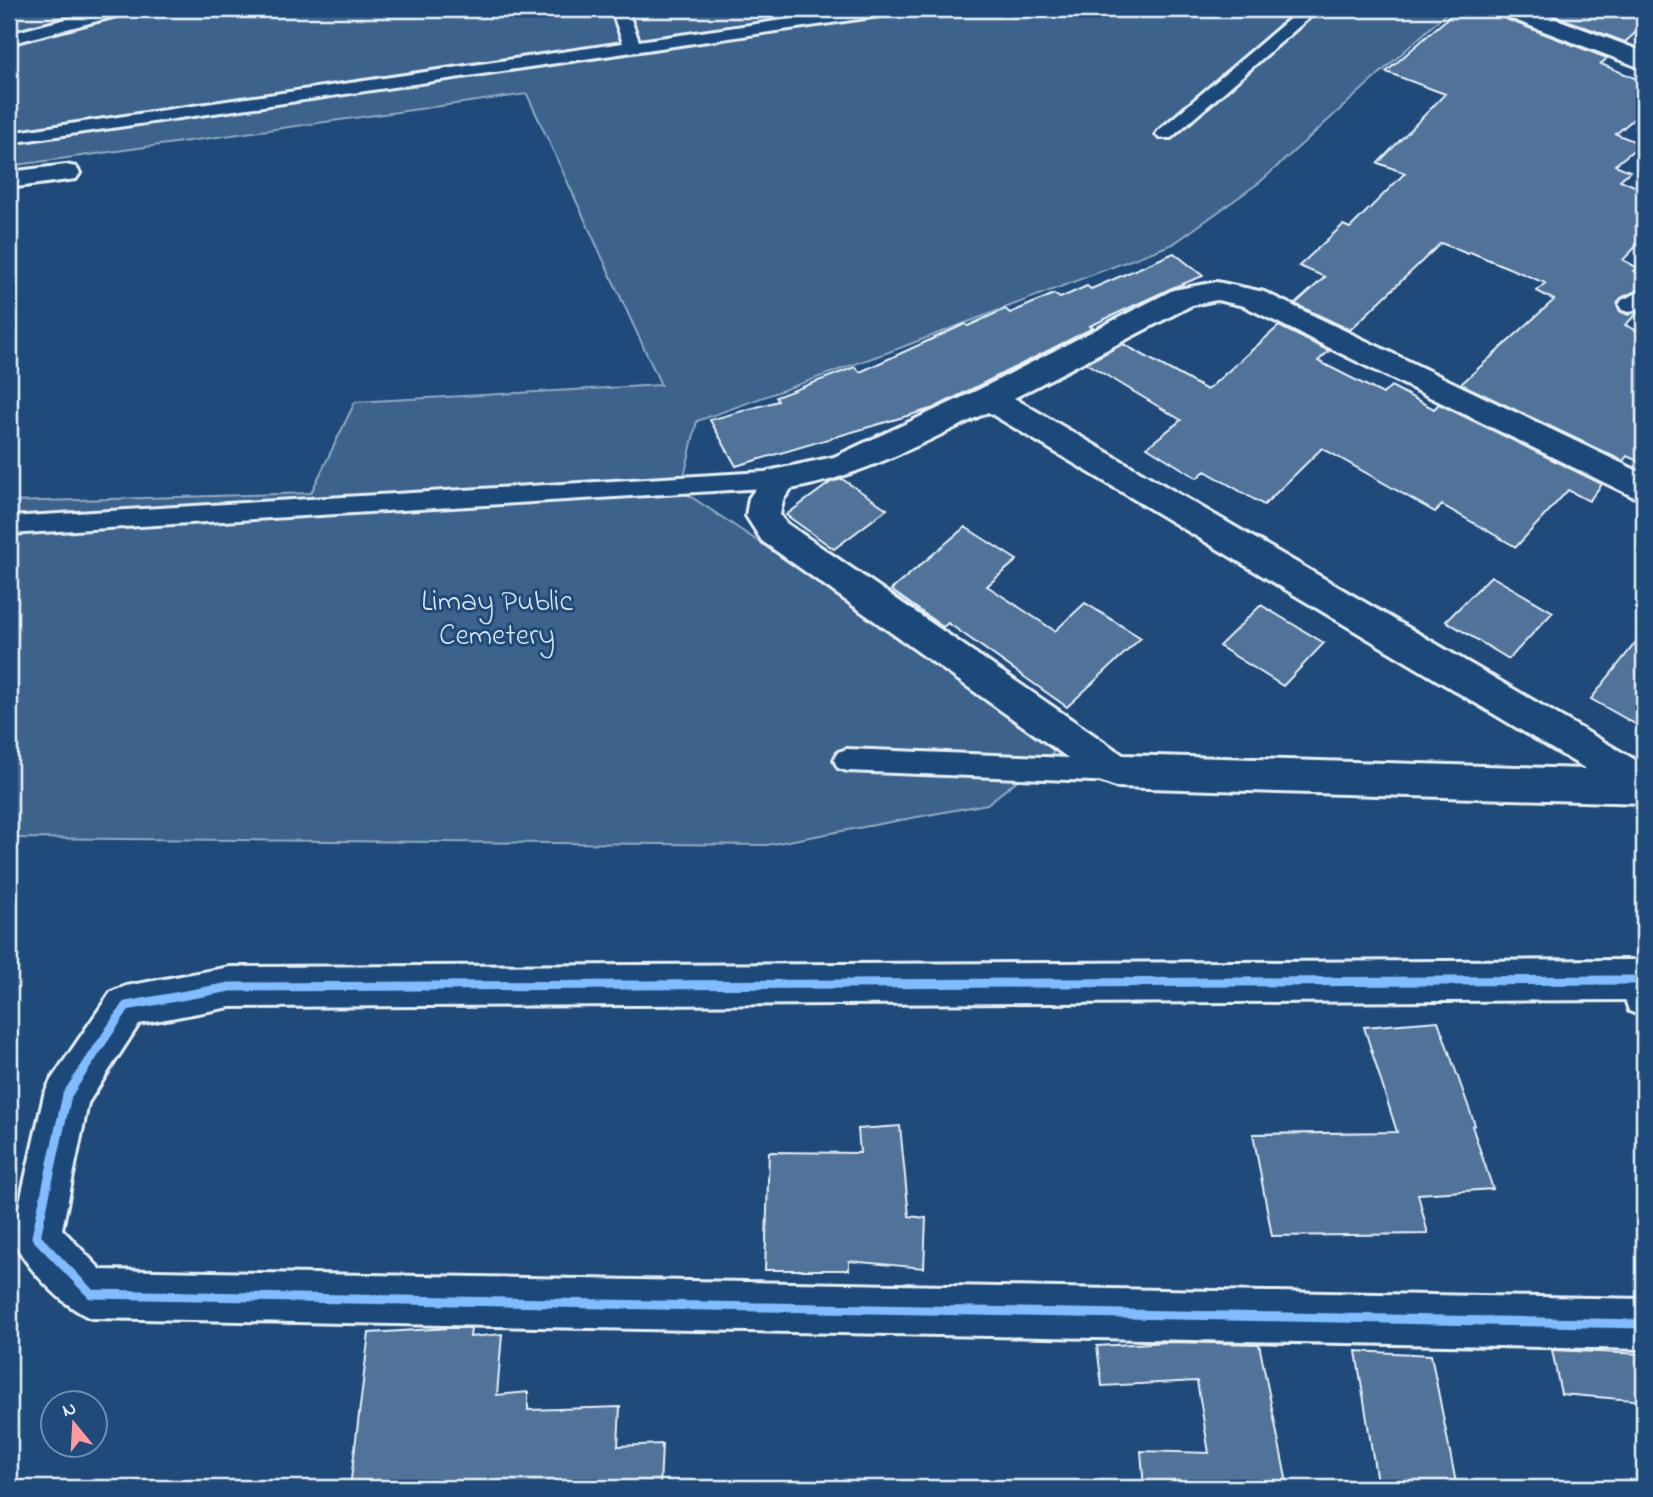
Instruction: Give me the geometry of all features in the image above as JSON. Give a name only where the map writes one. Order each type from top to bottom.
[{"type":"street","points":[[1508,9],[1644,61]]},
{"type":"street","points":[[9,180],[66,173]]},
{"type":"street","points":[[1644,488],[1235,293],[1208,292],[1184,298],[989,398],[846,465],[780,479],[763,507],[766,525],[774,532],[1116,771],[1644,786]]},
{"type":"street","points":[[989,398],[1644,786]]},
{"type":"street","points":[[1643,985],[230,987],[126,1006],[66,1095],[36,1237],[91,1294],[1644,1324]]},
{"type":"lane","points":[[9,39],[122,9]]},
{"type":"lane","points":[[619,9],[633,47]]},
{"type":"lane","points":[[9,138],[893,9]]},
{"type":"lane","points":[[1165,134],[1311,9]]},
{"type":"lane","points":[[9,526],[780,479]]},
{"type":"lane","points":[[847,760],[1116,771]]},
{"type":"shaded area","points":[[1534,9],[1644,9],[1644,50]]},
{"type":"green space","name":"Limay Public Cemetery","points":[[9,9],[1451,9],[1260,182],[1173,244],[897,349],[697,421],[681,490],[864,612],[1056,750],[987,804],[767,845],[9,838],[9,502],[311,493],[355,402],[661,385],[527,94],[9,166]]},
{"type":"building","points":[[1458,9],[1493,9],[1498,16],[1607,58],[1601,64],[1644,82],[1644,110],[1616,134],[1641,144],[1615,165],[1630,171],[1620,180],[1644,190],[1644,238],[1623,260],[1638,268],[1634,271],[1644,276],[1644,287],[1621,298],[1617,304],[1620,311],[1628,315],[1642,309],[1625,325],[1644,334],[1644,464],[1627,456],[1623,461],[1461,384],[1554,300],[1537,291],[1545,283],[1441,243],[1350,330],[1295,304],[1325,277],[1299,266],[1343,225],[1350,228],[1405,173],[1378,163],[1445,94],[1386,72]]},
{"type":"building","points":[[1537,9],[1613,9],[1644,20],[1644,25],[1625,42]]},
{"type":"building","points":[[1174,253],[1203,276],[1090,326],[1093,328],[934,408],[736,466],[710,420],[778,401],[776,397],[855,367],[860,372],[965,324],[968,326],[1005,309],[1010,313],[1054,294],[1060,298],[1087,286],[1091,289]]},
{"type":"building","points":[[1279,326],[1329,351],[1318,361],[1383,394],[1391,386],[1434,409],[1439,404],[1602,484],[1589,501],[1568,490],[1516,547],[1442,505],[1435,512],[1322,448],[1264,505],[1205,471],[1197,478],[1147,447],[1181,420],[1086,363],[1123,344],[1207,390]]},
{"type":"building","points":[[842,479],[887,509],[834,549],[786,515],[831,482]]},
{"type":"building","points":[[965,527],[1017,560],[987,586],[1055,631],[1085,603],[1141,638],[1067,707],[948,623],[943,627],[891,590]]},
{"type":"building","points":[[1491,576],[1553,612],[1509,659],[1446,621]]},
{"type":"building","points":[[1261,605],[1324,643],[1283,686],[1219,646]]},
{"type":"building","points":[[1644,632],[1644,729],[1591,699]]},
{"type":"building","points":[[1438,1021],[1475,1125],[1472,1126],[1493,1189],[1418,1194],[1428,1234],[1272,1236],[1253,1134],[1397,1132],[1364,1027]]},
{"type":"building","points":[[900,1126],[909,1216],[926,1218],[924,1268],[849,1261],[849,1270],[765,1270],[769,1152],[860,1153],[858,1129]]},
{"type":"building","points":[[471,1328],[470,1337],[502,1334],[497,1395],[528,1392],[528,1410],[620,1407],[618,1446],[662,1444],[660,1488],[350,1488],[369,1333]]},
{"type":"building","points":[[1169,1342],[1259,1344],[1288,1488],[1144,1488],[1141,1451],[1209,1453],[1197,1381],[1102,1386],[1097,1346]]},
{"type":"building","points":[[1552,1350],[1644,1354],[1644,1401],[1561,1394]]},
{"type":"building","points":[[1356,1351],[1431,1355],[1457,1488],[1378,1488]]},
{"type":"cycle path","points":[[1640,980],[230,987],[126,1006],[67,1095],[36,1237],[91,1294],[1644,1324]]}]
